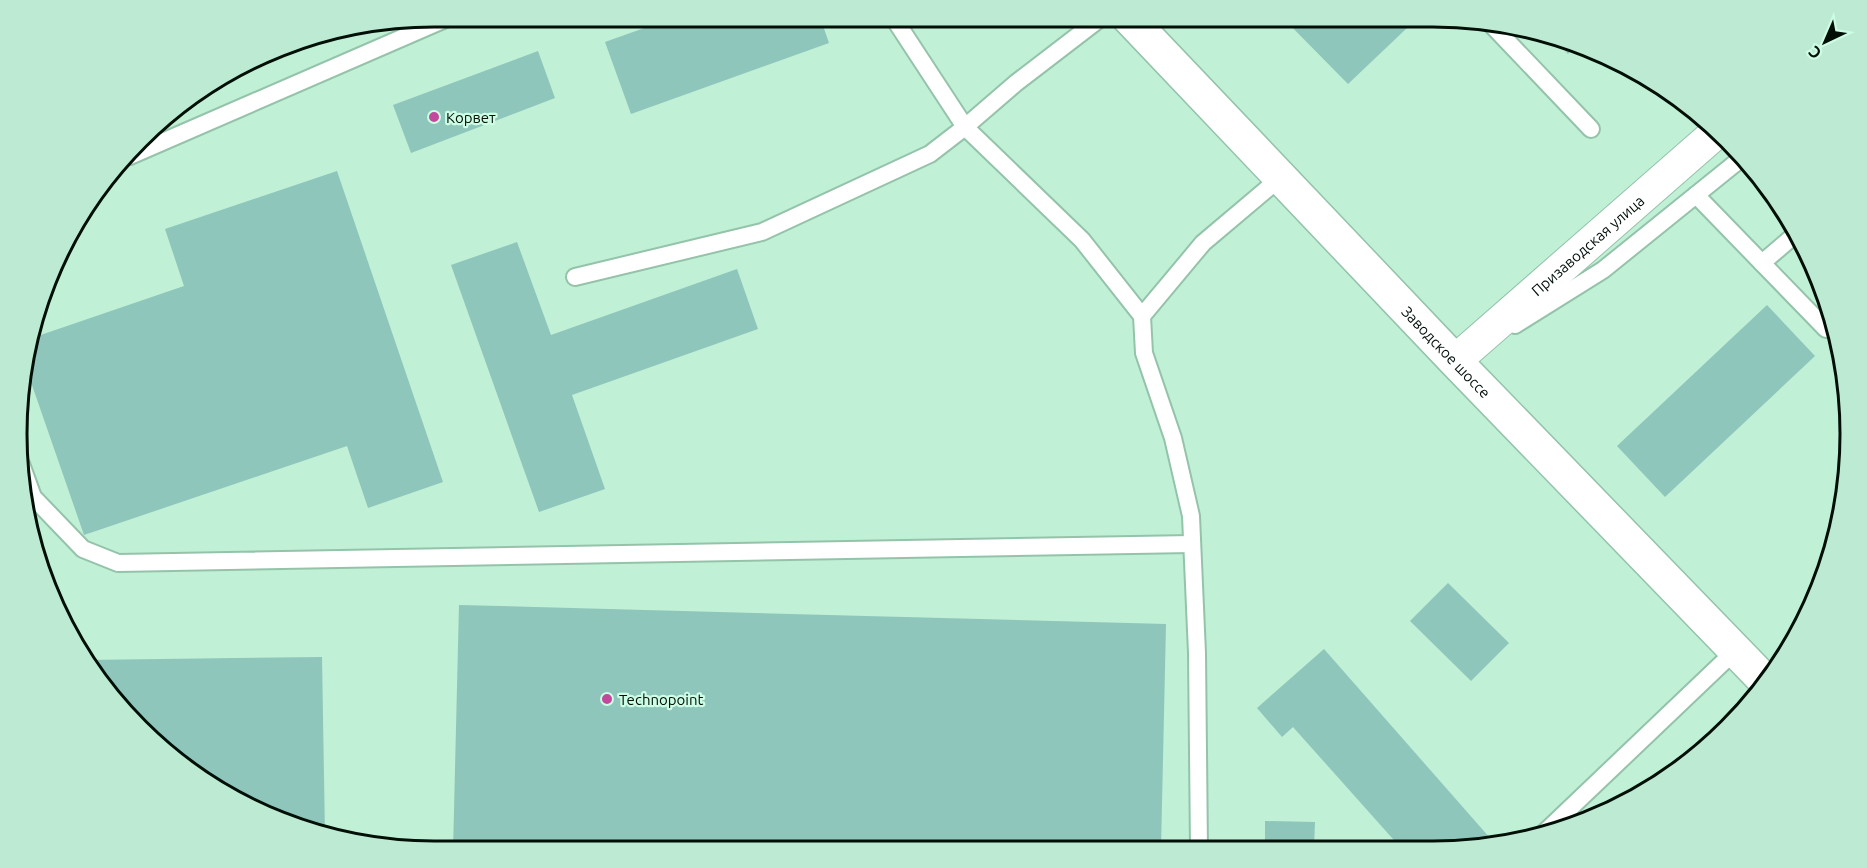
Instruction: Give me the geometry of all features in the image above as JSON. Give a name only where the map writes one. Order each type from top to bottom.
[{"type":"main road","name":"Заводское шоссе","points":[[1138,27],[1455,361],[1760,676]]},
{"type":"street","name":"Призаводская улица","points":[[1455,361],[1711,137]]},
{"type":"lane","points":[[142,151],[424,27]]},
{"type":"lane","points":[[900,27],[965,127],[1082,240],[1142,316],[1144,353],[1173,438],[1191,516],[1197,653],[1199,841]]},
{"type":"lane","points":[[575,277],[762,232],[930,154],[1088,27]]},
{"type":"lane","points":[[1499,33],[1591,129]]},
{"type":"lane","points":[[1455,361],[1603,270],[1736,163]]},
{"type":"lane","points":[[1142,316],[1203,243],[1280,178]]},
{"type":"lane","points":[[1696,195],[1826,329]]},
{"type":"lane","points":[[1762,263],[1790,239]]},
{"type":"lane","points":[[31,491],[33,497],[83,549],[118,563],[1192,544]]},
{"type":"lane","points":[[1556,821],[1736,650]]},
{"type":"building","points":[[647,27],[823,27],[829,43],[631,114],[605,42]]},
{"type":"building","points":[[1292,27],[1407,28],[1348,84]]},
{"type":"building","points":[[538,51],[555,98],[411,153],[393,105]]},
{"type":"building","points":[[337,171],[443,482],[368,508],[347,446],[84,535],[30,380],[40,335],[184,286],[165,229]]},
{"type":"building","points":[[517,242],[551,335],[737,269],[758,329],[572,395],[605,489],[539,512],[451,265]]},
{"type":"building","points":[[1767,305],[1815,356],[1665,497],[1617,446]]},
{"type":"building","points":[[1448,583],[1509,643],[1471,681],[1410,621]]},
{"type":"building","points":[[459,605],[1166,624],[1161,841],[453,841]]},
{"type":"building","points":[[1324,649],[1489,837],[1395,841],[1293,727],[1282,737],[1257,708]]},
{"type":"building","points":[[322,657],[325,826],[278,810],[254,799],[186,757],[146,722],[111,682],[96,660]]},
{"type":"building","points":[[1265,821],[1315,822],[1314,841],[1265,841]]},
{"type":"place","name":"Корвет","points":[[434,117]]},
{"type":"place","name":"Technopoint","points":[[607,699]]}]
